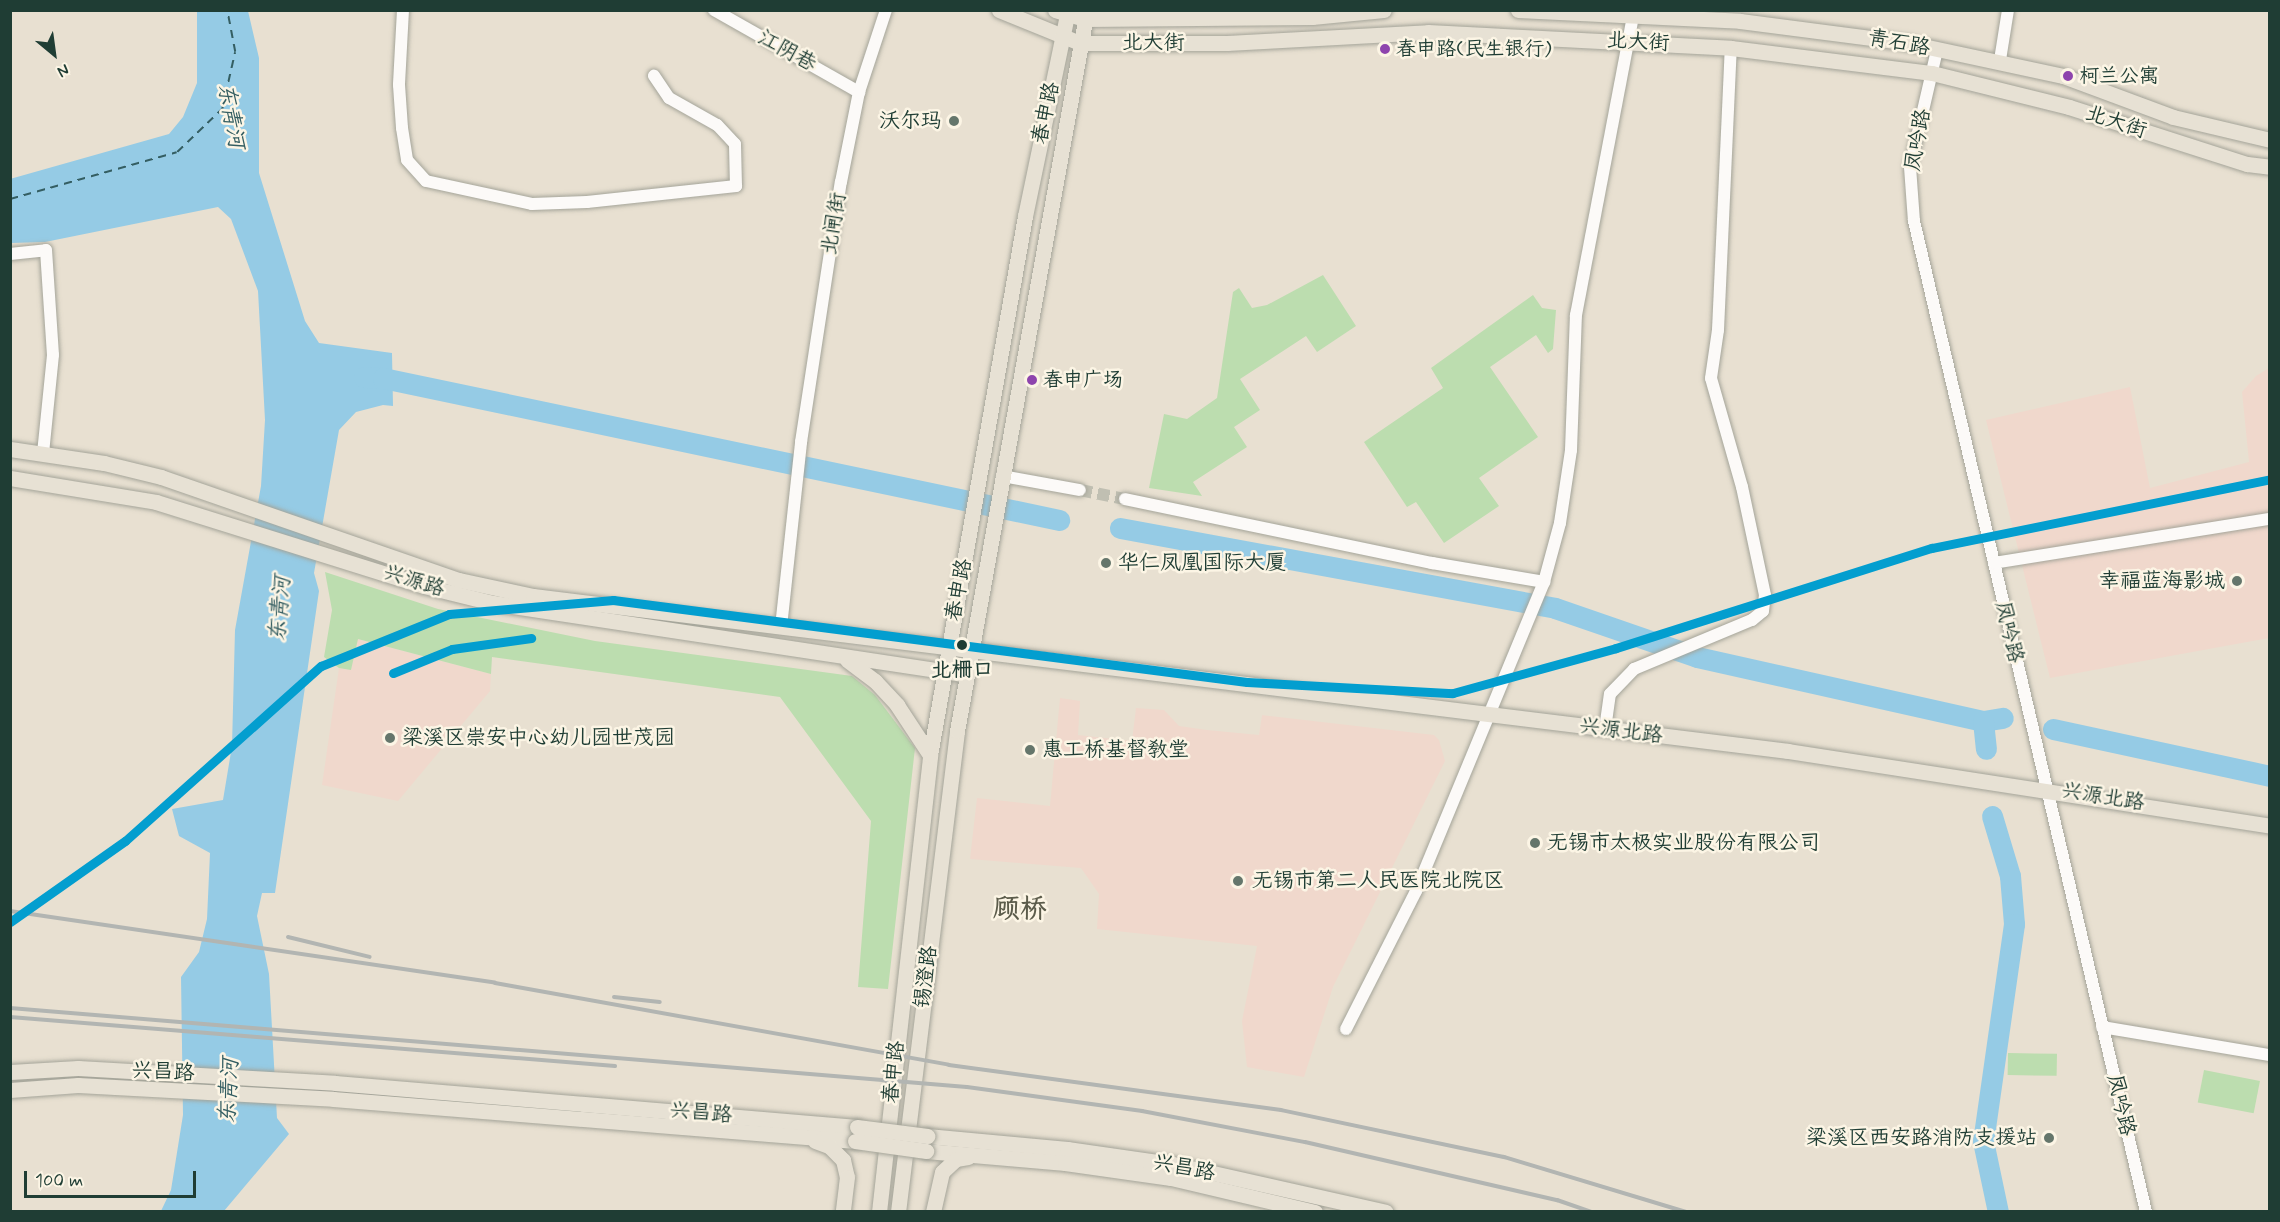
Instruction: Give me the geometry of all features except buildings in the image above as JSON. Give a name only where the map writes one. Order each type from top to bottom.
[{"type":"main road","name":"北大街","points":[[999,10],[1062,39],[1080,43],[1227,43],[1428,32],[1731,48],[1932,73],[2068,107],[2247,164],[2270,167]]},
{"type":"main road","points":[[1064,12],[1086,15],[1312,17],[1384,10]]},
{"type":"main road","name":"青石路","points":[[1518,10],[1633,13],[1740,21],[1909,43],[2000,60],[2063,76],[2173,117],[2270,140]]},
{"type":"main road","name":"春申路","points":[[879,1212],[930,755],[1025,216],[1062,39],[1064,12]]},
{"type":"main road","name":"春申路","points":[[933,921],[967,675],[1086,15]]},
{"type":"main road","points":[[10,449],[43,453]]},
{"type":"main road","name":"兴源路","points":[[43,453],[161,477],[459,580],[533,596],[971,653]]},
{"type":"main road","name":"兴源路","points":[[10,478],[156,502],[215,518],[424,586],[555,615],[967,675]]},
{"type":"main road","name":"兴源北路","points":[[971,653],[1605,729],[2046,789],[2270,826]]},
{"type":"main road","points":[[844,658],[875,681],[897,705],[930,755]]},
{"type":"main road","name":"锡澄路","points":[[898,1212],[933,921]]},
{"type":"main road","name":"兴昌路","points":[[10,1072],[78,1068],[147,1071],[801,1136],[856,1134]]},
{"type":"main road","name":"兴昌路","points":[[10,1090],[78,1085],[334,1091],[856,1134],[927,1143],[1067,1149],[1173,1164],[1386,1212]]},
{"type":"main road","points":[[801,1136],[829,1146],[843,1160],[847,1177],[843,1212]]},
{"type":"main road","name":"兴昌路","points":[[927,1143],[980,1155],[1171,1178],[1315,1212]]},
{"type":"main road","points":[[933,1212],[942,1172],[956,1159],[980,1155]]},
{"type":"street","points":[[403,10],[399,85],[402,128],[407,160],[426,181],[532,204],[587,202],[736,186],[735,144],[717,125],[669,98],[654,76]]},
{"type":"street","name":"江阴巷","points":[[714,10],[859,92]]},
{"type":"street","name":"北闸街","points":[[781,627],[801,442],[841,182],[859,92],[886,10]]},
{"type":"street","points":[[2000,60],[2008,10]]},
{"type":"street","points":[[1346,1029],[1416,891],[1542,587],[1560,523],[1571,450],[1576,315],[1592,214],[1633,13]]},
{"type":"street","points":[[1605,729],[1610,694],[1618,682],[1655,661],[1752,620],[1763,611],[1765,595],[1742,487],[1711,378],[1718,330],[1731,48]]},
{"type":"street","name":"凤吟路","points":[[1937,50],[1910,167],[1914,221],[2146,1212]]},
{"type":"street","points":[[10,254],[46,250],[53,355],[43,453]]},
{"type":"street","points":[[1002,476],[1080,490]]},
{"type":"street","points":[[1125,499],[1542,587]]},
{"type":"street","points":[[1994,563],[2270,519]]},
{"type":"street","points":[[2102,1027],[2270,1055]]},
{"type":"shaded area","points":[[2269,368],[2269,638],[2050,678],[1986,420],[2130,387],[2150,488],[2249,462],[2242,392],[2256,376]]},
{"type":"shaded area","name":"梁溪区崇安中心幼儿园世茂园","points":[[357,639],[491,674],[490,691],[398,801],[322,785],[339,668],[351,669]]},
{"type":"shaded area","name":"无锡市第二人民医院北院区","points":[[1060,698],[1080,701],[1078,735],[1132,741],[1136,708],[1164,710],[1179,726],[1207,730],[1259,735],[1262,715],[1434,735],[1439,740],[1445,761],[1333,987],[1304,1077],[1247,1067],[1242,1021],[1257,946],[1097,929],[1099,894],[1081,868],[970,859],[977,798],[1050,806]]},
{"type":"green space","points":[[1323,275],[1356,326],[1317,352],[1306,336],[1240,379],[1260,410],[1234,427],[1247,447],[1193,482],[1202,496],[1149,488],[1164,414],[1187,419],[1217,398],[1233,292],[1239,288],[1252,308],[1267,305]]},
{"type":"green space","points":[[1533,295],[1542,308],[1556,310],[1553,349],[1548,353],[1536,335],[1490,367],[1538,437],[1479,478],[1499,506],[1444,543],[1416,502],[1407,507],[1364,442],[1443,388],[1431,368]]},
{"type":"green space","points":[[325,572],[438,609],[595,641],[852,676],[875,695],[915,748],[888,989],[858,987],[871,821],[780,697],[492,657],[491,674],[358,639],[351,670],[339,668],[324,657],[332,610]]},
{"type":"green space","points":[[2008,1053],[2057,1054],[2057,1076],[2008,1075]]},
{"type":"green space","points":[[2204,1070],[2260,1081],[2254,1113],[2198,1102]]},
{"type":"water","name":"东青河","points":[[197,11],[248,11],[259,58],[259,173],[305,321],[319,343],[392,353],[393,406],[383,405],[356,412],[339,430],[314,573],[319,591],[275,893],[262,893],[257,916],[269,974],[277,1118],[289,1134],[224,1211],[161,1211],[171,1190],[183,1115],[181,977],[199,952],[207,919],[210,853],[179,836],[172,809],[223,800],[232,746],[235,630],[261,486],[265,420],[258,291],[231,219],[218,207],[45,242],[11,243],[10,179],[169,134],[183,117],[197,83]]},
{"type":"waterway","points":[[364,377],[383,378],[1059,520]]},
{"type":"waterway","points":[[1120,528],[1555,608],[1697,657],[1983,721],[2003,718]]},
{"type":"waterway","points":[[1983,721],[1986,749]]},
{"type":"waterway","points":[[2053,729],[2270,776]]},
{"type":"waterway","points":[[1992,816],[2010,876],[2014,924],[1983,1141],[1998,1212]]},
{"type":"ferry route","points":[[10,199],[177,152],[222,109],[235,52],[227,10]]},
{"type":"tunnel","points":[[1080,490],[1125,499]]},
{"type":"railway","points":[[10,911],[495,983],[949,1065],[1281,1110],[1504,1157],[1686,1212]]},
{"type":"railway","points":[[288,937],[370,957]]},
{"type":"railway","points":[[614,997],[660,1002]]},
{"type":"railway","points":[[10,1008],[967,1087],[1142,1111],[1305,1142],[1557,1200],[1592,1212]]},
{"type":"railway","points":[[10,1017],[615,1066]]},
{"type":"transit line","points":[[10,922],[125,841],[321,666],[449,614],[613,600],[1247,682],[1453,693],[1616,648],[1932,548],[2270,479]]},
{"type":"transit line","points":[[393,673],[452,649],[531,638]]},
{"type":"place","name":"春申路(民生银行)","points":[[1385,49]]},
{"type":"place","name":"柯兰公寓","points":[[2068,76]]},
{"type":"place","name":"沃尔玛","points":[[954,121]]},
{"type":"place","name":"春申广场","points":[[1032,380]]},
{"type":"place","name":"华仁凤凰国际大厦","points":[[1106,563]]},
{"type":"place","name":"幸福蓝海影城","points":[[2237,581]]},
{"type":"place","name":"北栅口","points":[[962,645]]},
{"type":"place","name":"梁溪区崇安中心幼儿园世茂园","points":[[390,738]]},
{"type":"place","name":"惠工桥基督教堂","points":[[1030,750]]},
{"type":"place","name":"无锡市太极实业股份有限公司","points":[[1535,843]]},
{"type":"place","name":"无锡市第二人民医院北院区","points":[[1238,881]]},
{"type":"place","name":"梁溪区西安路消防支援站","points":[[2049,1138]]},
{"type":"district","name":"顾桥","points":[[1020,910]]}]
